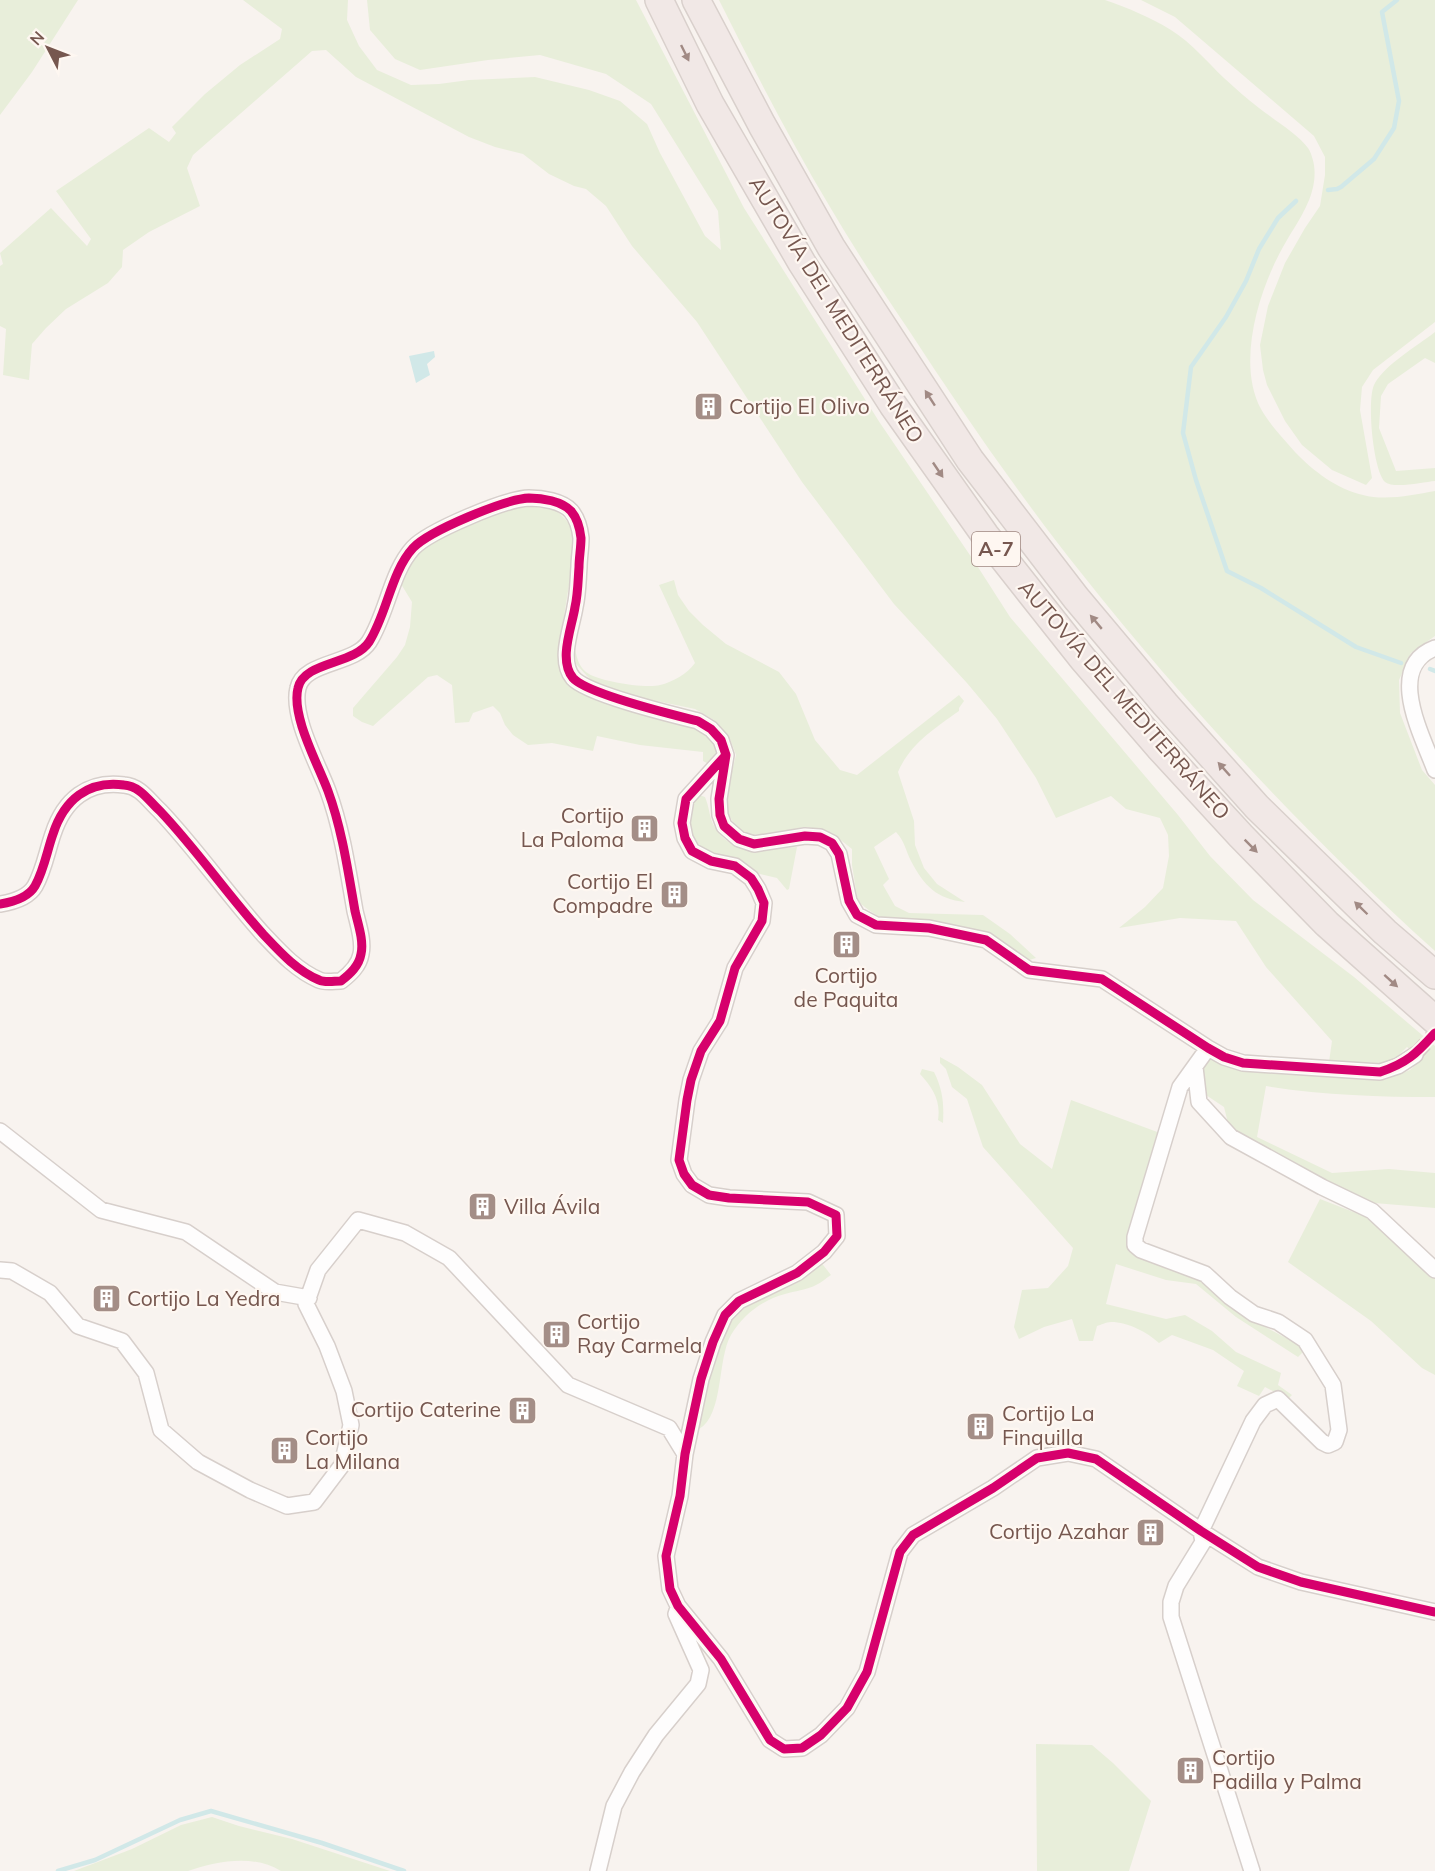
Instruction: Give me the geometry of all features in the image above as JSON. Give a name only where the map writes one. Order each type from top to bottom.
[{"type":"highway","name":"AUTOVÍA DEL MEDITERRÁNEO","points":[[659,0],[710,104],[802,263],[893,405],[985,535],[1083,659],[1159,747],[1241,836],[1327,924],[1435,1020]]},
{"type":"highway","name":"AUTOVÍA DEL MEDITERRÁNEO","points":[[696,0],[762,125],[831,247],[984,479],[1076,598],[1165,704],[1257,807],[1385,932],[1435,975]]},
{"type":"street","points":[[0,904],[17,901],[34,887],[44,865],[53,831],[68,803],[88,788],[109,783],[133,786],[183,835],[215,877],[288,962],[321,981],[341,981],[354,971],[362,954],[360,936],[342,841],[328,792],[299,718],[298,687],[306,675],[355,655],[368,644],[398,573],[412,549],[424,539],[478,513],[528,498],[557,502],[570,510],[578,522],[581,538],[576,604],[567,650],[567,668],[574,679],[592,690],[698,721],[711,729],[721,740],[726,755],[719,799],[720,815],[724,826],[739,839],[754,844],[806,836],[820,837],[832,843],[839,854],[849,901],[857,915],[876,924],[929,928],[986,940],[1029,969],[1102,979],[1208,1048],[1224,1057],[1243,1063],[1380,1072],[1398,1066],[1415,1055]]},
{"type":"street","points":[[1435,648],[1427,651],[1412,666],[1410,687],[1412,707],[1435,770]]},
{"type":"street","points":[[726,755],[686,799],[682,823],[685,838],[692,851],[711,861],[735,866],[751,878],[764,903],[762,921],[735,968],[720,1021],[701,1051],[691,1080],[679,1160],[684,1174],[693,1185],[709,1195],[808,1202],[836,1215],[837,1236],[824,1252],[797,1273],[740,1300],[725,1315],[701,1379],[680,1496],[666,1556],[670,1589],[678,1606],[721,1659],[770,1740],[784,1749],[802,1748],[821,1736],[847,1708],[867,1672],[900,1552],[913,1535],[993,1488],[1037,1458],[1068,1453],[1096,1459],[1202,1532],[1258,1567],[1301,1581],[1435,1612]]},
{"type":"street","points":[[1208,1048],[1180,1087],[1135,1237],[1135,1245],[1141,1250],[1205,1274],[1230,1297],[1254,1314],[1278,1322],[1305,1340],[1333,1384],[1339,1430],[1335,1442],[1329,1445],[1322,1442],[1278,1399],[1265,1405],[1253,1421],[1202,1532],[1203,1542],[1176,1586],[1171,1602],[1171,1617],[1252,1871]]},
{"type":"street","points":[[1195,1067],[1199,1102],[1231,1137],[1372,1211],[1435,1270]]},
{"type":"street","points":[[0,1131],[101,1210],[186,1232],[275,1292],[309,1298]]},
{"type":"street","points":[[0,1270],[12,1270],[50,1293],[78,1326],[122,1341],[146,1373],[161,1430],[198,1462],[250,1490],[287,1506],[314,1502],[342,1465],[351,1425],[344,1391],[327,1346],[306,1304],[318,1270],[358,1220],[405,1233],[449,1258],[567,1384],[669,1428],[686,1454]]},
{"type":"street","points":[[598,1871],[614,1806],[632,1772],[656,1735],[698,1684],[701,1670],[676,1614],[678,1606]]},
{"type":"green space","points":[[0,0],[78,0],[32,72],[0,115]]},
{"type":"green space","points":[[243,0],[348,0],[347,20],[359,46],[377,70],[411,85],[535,77],[589,90],[620,101],[647,124],[705,236],[721,250],[718,211],[651,104],[606,74],[540,55],[420,70],[395,59],[370,30],[367,0],[636,0],[744,208],[880,423],[1010,617],[1210,856],[1253,900],[1354,977],[1435,1046],[1435,1097],[1350,1095],[1266,1086],[1257,1137],[1332,1173],[1389,1169],[1435,1173],[1435,1208],[1374,1203],[1341,1190],[1229,1127],[1224,1107],[1203,1093],[1203,1067],[1210,1059],[1250,1070],[1385,1080],[1410,1070],[1422,1059],[1407,1047],[1396,1058],[1381,1063],[1329,1062],[1332,1041],[1266,967],[1236,921],[1180,918],[1119,928],[1145,907],[1163,888],[1169,856],[1168,835],[1160,818],[1126,809],[1111,796],[1056,818],[1036,778],[997,719],[894,604],[802,482],[697,322],[632,246],[606,206],[586,189],[549,174],[523,154],[469,137],[356,77],[326,50],[312,51],[193,155],[187,168],[200,206],[149,232],[123,250],[122,267],[108,283],[66,309],[46,328],[32,344],[29,380],[3,375],[6,329],[0,326],[0,266],[3,264],[0,253],[51,208],[87,246],[91,239],[56,191],[149,128],[169,142],[176,133],[172,127],[205,94],[240,65],[280,39],[282,29]]},
{"type":"green space","points":[[719,0],[1105,0],[1147,17],[1179,35],[1242,94],[1292,132],[1308,148],[1315,175],[1311,195],[1303,214],[1277,258],[1260,300],[1254,323],[1250,368],[1254,390],[1268,420],[1295,452],[1335,484],[1372,497],[1399,497],[1435,491],[1435,636],[1411,653],[1399,680],[1400,713],[1422,770],[1435,785],[1435,951],[1295,816],[1207,722],[1164,674],[1036,514],[949,391],[849,238],[787,131]]},
{"type":"green space","points":[[1141,0],[1435,0],[1435,322],[1373,370],[1362,387],[1360,410],[1372,478],[1366,485],[1332,470],[1302,445],[1285,421],[1267,385],[1263,370],[1260,345],[1268,306],[1285,263],[1320,206],[1325,175],[1325,157],[1314,136],[1175,17]]},
{"type":"green space","points":[[1435,332],[1435,363],[1425,358],[1388,384],[1381,396],[1379,428],[1396,471],[1435,468],[1435,481],[1402,485],[1389,484],[1381,475],[1374,450],[1371,418],[1372,391],[1386,369]]},
{"type":"green space","points":[[524,505],[555,509],[571,525],[574,554],[560,641],[561,671],[572,687],[692,725],[707,736],[717,748],[717,759],[712,766],[703,761],[703,752],[640,745],[597,736],[593,751],[552,743],[528,745],[513,735],[493,706],[473,713],[469,722],[455,723],[452,685],[437,675],[428,677],[373,726],[353,716],[353,708],[405,645],[410,627],[412,602],[401,584],[405,572],[419,550],[457,528],[496,512]]},
{"type":"green space","points":[[674,580],[678,595],[703,625],[726,644],[779,672],[796,694],[815,740],[840,770],[857,775],[959,695],[964,701],[959,711],[932,730],[916,745],[898,772],[914,821],[915,845],[924,868],[937,884],[965,902],[947,898],[926,884],[896,832],[874,847],[889,879],[883,885],[895,906],[909,913],[983,915],[1010,934],[1036,958],[1029,960],[1009,947],[881,918],[861,904],[857,897],[852,849],[833,834],[820,829],[804,827],[766,835],[747,834],[737,829],[729,815],[725,799],[736,755],[730,739],[714,720],[695,709],[628,695],[599,686],[587,676],[576,664],[574,647],[583,670],[600,678],[622,683],[644,686],[660,685],[679,677],[692,667],[695,663],[659,585]]},
{"type":"green space","points":[[699,795],[705,797],[713,824],[720,835],[729,842],[739,847],[761,850],[797,847],[789,889],[787,890],[777,878],[756,873],[738,862],[699,850],[687,826],[694,797]]},
{"type":"green space","points":[[940,1057],[982,1085],[1020,1144],[1052,1169],[1071,1100],[1160,1133],[1128,1234],[1128,1251],[1198,1280],[1256,1322],[1301,1346],[1304,1351],[1298,1357],[1236,1317],[1196,1284],[1166,1280],[1116,1264],[1106,1304],[1166,1319],[1185,1315],[1212,1331],[1236,1352],[1281,1373],[1278,1385],[1292,1395],[1288,1399],[1265,1387],[1259,1396],[1237,1386],[1244,1371],[1213,1350],[1172,1335],[1159,1343],[1143,1332],[1117,1322],[1097,1326],[1093,1341],[1079,1341],[1072,1319],[1044,1327],[1019,1339],[1014,1327],[1022,1290],[1048,1288],[1068,1266],[1073,1248],[983,1147],[967,1099],[952,1087],[946,1069],[940,1063]]},
{"type":"green space","points":[[922,1069],[934,1072],[937,1079],[942,1097],[943,1123],[938,1120],[939,1113],[935,1095],[920,1074]]},
{"type":"green space","points":[[1320,1199],[1369,1218],[1435,1278],[1435,1375],[1422,1368],[1371,1321],[1288,1262]]},
{"type":"green space","points":[[820,1261],[831,1275],[812,1287],[769,1300],[754,1309],[736,1328],[727,1345],[713,1412],[699,1429],[696,1426],[705,1380],[727,1323],[752,1300]]},
{"type":"green space","points":[[1036,1744],[1092,1745],[1151,1801],[1129,1871],[1037,1871]]},
{"type":"green space","points":[[212,1817],[292,1839],[390,1871],[281,1871],[259,1862],[235,1861],[211,1864],[188,1871],[74,1871],[132,1849],[181,1825]]},
{"type":"shaded area","points":[[434,351],[435,357],[427,364],[430,375],[416,383],[409,356]]},
{"type":"waterway","points":[[1328,190],[1341,187],[1374,159],[1394,128],[1399,101],[1382,12],[1397,0]]},
{"type":"waterway","points":[[1296,201],[1278,218],[1259,249],[1246,281],[1226,317],[1191,367],[1183,433],[1196,480],[1227,571],[1261,588],[1356,647],[1401,663]]},
{"type":"waterway","points":[[1430,669],[1435,671]]},
{"type":"waterway","points":[[58,1871],[95,1860],[180,1820],[211,1811],[322,1843],[404,1871]]},
{"type":"tunnel","points":[[1415,1055],[1435,1033]]},
{"type":"cycle path","points":[[0,904],[15,901],[35,886],[58,822],[71,802],[89,789],[99,786],[111,784],[130,786],[144,795],[174,826],[250,919],[289,960],[319,980],[341,981],[351,973],[360,958],[361,938],[337,820],[298,712],[298,688],[302,679],[310,673],[352,655],[369,642],[399,569],[413,548],[450,525],[503,504],[529,498],[557,502],[567,508],[575,517],[581,535],[577,597],[566,653],[569,671],[573,678],[595,691],[698,721],[711,729],[721,740],[726,755],[719,799],[720,815],[724,826],[739,839],[754,844],[805,836],[820,837],[832,843],[839,854],[849,901],[857,915],[876,925],[929,928],[986,940],[1029,970],[1102,979],[1208,1048],[1224,1057],[1243,1063],[1380,1072],[1410,1057],[1435,1033]]},
{"type":"cycle path","points":[[726,755],[686,799],[682,823],[685,838],[692,851],[711,861],[735,866],[751,878],[764,903],[762,921],[735,968],[720,1021],[701,1051],[691,1080],[679,1160],[684,1174],[692,1185],[709,1195],[808,1202],[836,1215],[837,1236],[824,1252],[797,1273],[739,1301],[725,1315],[701,1379],[685,1454],[680,1496],[666,1556],[670,1589],[678,1606],[721,1659],[770,1740],[784,1749],[802,1748],[821,1735],[847,1708],[867,1672],[900,1552],[913,1535],[993,1488],[1037,1458],[1068,1453],[1096,1459],[1258,1567],[1301,1582],[1435,1612]]},
{"type":"place","name":"Cortijo El Olivo","points":[[708,407]]},
{"type":"place","name":"Cortijo La Paloma","points":[[645,828]]},
{"type":"place","name":"Cortijo El Compadre","points":[[674,894]]},
{"type":"place","name":"Cortijo de Paquita","points":[[846,945]]},
{"type":"place","name":"Villa Ávila","points":[[483,1207]]},
{"type":"place","name":"Cortijo La Yedra","points":[[106,1299]]},
{"type":"place","name":"Cortijo Ray Carmela","points":[[556,1334]]},
{"type":"place","name":"Cortijo Caterine","points":[[522,1410]]},
{"type":"place","name":"Cortijo La Finquilla","points":[[981,1426]]},
{"type":"place","name":"Cortijo La Milana","points":[[284,1450]]},
{"type":"place","name":"Cortijo Azahar","points":[[1150,1532]]},
{"type":"place","name":"Cortijo Padilla y Palma","points":[[1191,1770]]}]
